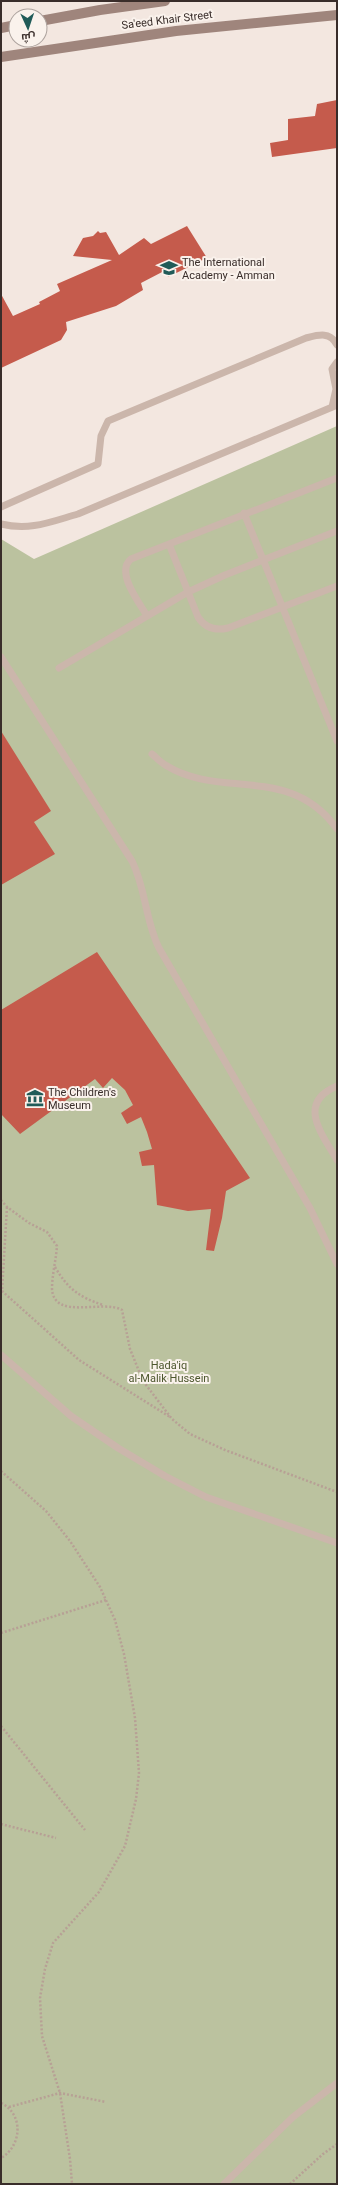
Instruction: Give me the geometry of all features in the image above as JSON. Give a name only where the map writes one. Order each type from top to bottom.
[{"type":"main road","name":"Sa'eed Khair Street","points":[[48,19],[164,1]]},
{"type":"main road","name":"Sa'eed Khair Street","points":[[1,57],[176,31],[337,15]]},
{"type":"lane","points":[[1,507],[98,464],[101,436],[108,422],[306,338],[320,334],[328,335],[334,339],[337,345]]},
{"type":"lane","points":[[1,524],[17,528],[33,527],[78,514],[335,406],[336,389],[332,369],[337,362]]},
{"type":"lane","points":[[147,616],[124,574],[125,566],[131,559],[244,513],[337,478]]},
{"type":"lane","points":[[244,513],[337,741]]},
{"type":"lane","points":[[59,668],[188,592],[225,575],[264,561],[337,531]]},
{"type":"lane","points":[[169,544],[188,592],[202,622],[214,629],[228,628],[337,586]]},
{"type":"lane","points":[[1,657],[132,861],[142,884],[148,919],[159,948],[310,1208],[337,1264]]},
{"type":"lane","points":[[152,754],[167,766],[193,776],[274,788],[300,797],[322,812],[337,829]]},
{"type":"lane","points":[[337,1086],[322,1094],[317,1101],[315,1115],[320,1129],[337,1160]]},
{"type":"lane","points":[[1,1355],[71,1416],[118,1448],[165,1476],[206,1497],[337,1543]]},
{"type":"lane","points":[[224,2184],[293,2117],[337,2083]]},
{"type":"path","points":[[1,1200],[7,1207],[29,1222],[48,1232],[57,1246],[52,1290],[58,1302],[74,1309],[116,1306],[122,1310],[130,1349],[143,1381],[172,1419]]},
{"type":"path","points":[[7,1207],[2,1291],[79,1360],[172,1419],[190,1434],[225,1450],[337,1492]]},
{"type":"path","points":[[55,1267],[64,1283],[75,1293],[105,1306]]},
{"type":"path","points":[[1,1471],[46,1511],[65,1535],[100,1587],[115,1620],[124,1654],[135,1718],[139,1773],[136,1799],[125,1846],[98,1892],[53,1943],[45,1969],[40,1998],[42,2036],[60,2093],[70,2158],[72,2184]]},
{"type":"path","points":[[1,1633],[106,1600]]},
{"type":"path","points":[[1,1726],[85,1830]]},
{"type":"path","points":[[1,1824],[56,1838]]},
{"type":"path","points":[[9,2107],[60,2093],[106,2102]]},
{"type":"path","points":[[1,2103],[9,2107],[17,2121],[18,2131],[15,2143],[9,2154],[1,2158]]},
{"type":"path","points":[[290,2184],[322,2154],[337,2144]]},
{"type":"green space","name":"Hada'iq al-Malik Hussein","points":[[337,426],[337,2184],[1,2184],[1,539],[34,559]]},
{"type":"building","points":[[337,100],[337,148],[272,157],[270,143],[288,140],[288,119],[315,116],[317,104]]},
{"type":"building","points":[[187,226],[207,258],[168,277],[166,270],[141,283],[143,290],[116,306],[66,322],[67,330],[61,340],[1,368],[1,294],[13,316],[40,304],[39,302],[60,291],[57,284],[112,260],[73,256],[83,238],[93,236],[98,231],[100,233],[106,232],[119,255],[144,238],[151,244]]},
{"type":"building","points":[[1,731],[51,811],[34,822],[55,854],[1,885]]},
{"type":"building","name":"The Children's Museum","points":[[97,952],[250,1178],[226,1191],[222,1218],[214,1251],[206,1250],[211,1209],[188,1211],[157,1205],[154,1165],[142,1166],[139,1152],[152,1149],[147,1132],[141,1117],[127,1124],[121,1113],[133,1105],[125,1090],[112,1078],[103,1088],[95,1079],[20,1134],[1,1114],[1,1010]]},
{"type":"place","name":"The International Academy - Amman","points":[[169,268]]},
{"type":"place","name":"The Children's Museum","points":[[35,1098]]}]
